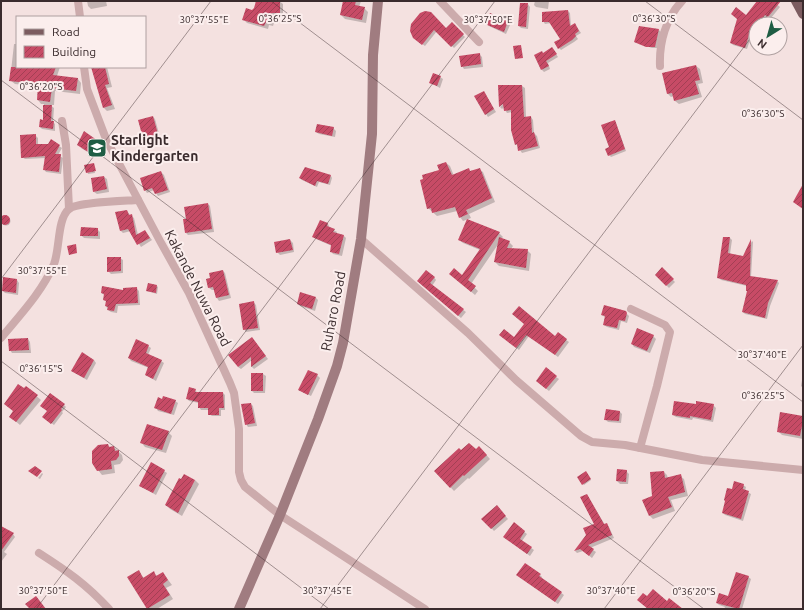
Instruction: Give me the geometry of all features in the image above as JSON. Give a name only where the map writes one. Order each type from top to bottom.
[{"type":"main road","points":[[796,1],[803,14]]},
{"type":"street","points":[[78,1],[80,16]]},
{"type":"street","name":"Ruharo Road","points":[[239,609],[280,515],[318,419],[337,366],[343,344],[361,240],[372,134],[374,55],[378,1]]},
{"type":"street","points":[[440,1],[479,42]]},
{"type":"street","points":[[660,66],[659,55],[668,21],[673,10],[682,1]]},
{"type":"street","name":"Kakande Nuwa Road","points":[[84,68],[87,89],[106,139],[190,293],[234,393],[238,424],[239,472],[245,487],[280,515],[425,609]]},
{"type":"street","points":[[62,120],[66,145],[69,209]]},
{"type":"street","points":[[1,338],[33,299],[48,275],[58,251],[64,216],[69,209],[76,206],[138,200]]},
{"type":"street","points":[[361,240],[414,288],[468,333],[516,380],[581,436],[592,442],[624,445],[702,460],[803,470]]},
{"type":"street","points":[[631,309],[665,325],[670,332],[640,448]]},
{"type":"street","points":[[39,553],[84,583],[109,609]]},
{"type":"building","points":[[256,1],[280,1],[280,13],[272,13],[269,23],[266,22],[264,26],[242,20],[246,8],[252,10]]},
{"type":"building","points":[[343,1],[356,1],[355,5],[365,7],[362,20],[340,15]]},
{"type":"building","points":[[757,1],[781,1],[769,16],[748,16],[748,38],[745,48],[730,43],[737,19],[731,14],[736,7],[746,15]]},
{"type":"building","points":[[520,3],[528,3],[526,27],[518,26]]},
{"type":"building","points":[[568,10],[570,26],[575,23],[579,31],[575,34],[576,36],[572,40],[558,49],[554,42],[560,39],[549,22],[542,22],[542,12]]},
{"type":"building","points":[[425,11],[431,12],[446,28],[452,22],[464,34],[451,47],[434,30],[422,45],[413,38],[410,31],[411,24],[420,13]]},
{"type":"building","points":[[490,13],[508,21],[504,32],[485,24]]},
{"type":"building","points":[[639,26],[659,29],[655,47],[646,47],[634,42]]},
{"type":"building","points":[[521,45],[523,58],[515,59],[513,46]]},
{"type":"building","points":[[552,47],[557,54],[546,61],[549,66],[541,70],[534,55],[542,51],[543,53]]},
{"type":"building","points":[[480,53],[481,64],[461,67],[459,56]]},
{"type":"building","points":[[696,65],[700,80],[695,81],[699,94],[674,101],[672,93],[667,94],[662,73]]},
{"type":"building","points":[[11,67],[56,68],[53,75],[78,78],[76,91],[52,88],[50,102],[37,100],[38,84],[9,81]]},
{"type":"building","points":[[91,68],[105,68],[109,84],[105,85],[112,105],[103,108]]},
{"type":"building","points":[[433,73],[441,76],[437,86],[429,83]]},
{"type":"building","points":[[498,85],[522,85],[524,117],[531,116],[532,133],[534,132],[538,146],[518,151],[517,144],[515,145],[511,130],[511,110],[504,111],[503,104],[499,107]]},
{"type":"building","points":[[484,91],[494,109],[485,115],[474,96]]},
{"type":"building","points":[[43,105],[52,105],[51,121],[54,121],[53,129],[39,127],[40,119],[43,120]]},
{"type":"building","points":[[153,116],[159,138],[144,142],[138,120]]},
{"type":"building","points":[[615,120],[625,149],[608,156],[605,149],[609,147],[601,125]]},
{"type":"building","points":[[317,124],[334,127],[332,136],[315,132]]},
{"type":"building","points":[[84,131],[101,143],[93,155],[77,145]]},
{"type":"building","points":[[36,134],[36,144],[48,144],[51,139],[60,145],[55,154],[61,154],[59,172],[43,170],[45,156],[21,158],[20,135]]},
{"type":"building","points":[[446,162],[452,175],[469,168],[470,171],[480,168],[492,198],[466,210],[468,214],[459,218],[455,207],[432,213],[431,208],[427,209],[420,180],[423,179],[422,175],[439,170],[437,165]]},
{"type":"building","points":[[94,163],[96,171],[86,173],[84,165]]},
{"type":"building","points":[[305,167],[331,175],[328,184],[317,181],[315,186],[299,178]]},
{"type":"building","points":[[161,171],[168,190],[155,194],[152,188],[144,191],[140,178]]},
{"type":"building","points":[[104,176],[107,189],[93,192],[91,178]]},
{"type":"building","points":[[803,184],[803,209],[793,202]]},
{"type":"building","points":[[208,203],[212,229],[185,233],[183,219],[186,219],[184,207]]},
{"type":"building","points":[[127,210],[129,215],[132,214],[136,235],[145,230],[150,238],[137,245],[128,229],[120,231],[115,212]]},
{"type":"building","points":[[5,215],[10,220],[5,225],[0,220]]},
{"type":"building","points":[[467,219],[500,232],[468,280],[476,286],[471,292],[449,274],[454,268],[462,275],[480,249],[458,240]]},
{"type":"building","points":[[320,220],[328,223],[327,226],[335,229],[333,232],[344,235],[339,254],[330,252],[331,245],[312,237]]},
{"type":"building","points":[[81,227],[98,228],[98,236],[80,236]]},
{"type":"building","points":[[499,237],[510,241],[507,248],[528,249],[526,268],[494,262]]},
{"type":"building","points":[[723,237],[730,237],[728,253],[743,256],[751,239],[750,276],[778,280],[768,303],[765,318],[742,312],[747,291],[746,285],[717,278]]},
{"type":"building","points":[[290,239],[293,250],[276,253],[274,242]]},
{"type":"building","points":[[76,244],[77,253],[69,255],[67,246]]},
{"type":"building","points":[[107,257],[121,257],[121,271],[107,272]]},
{"type":"building","points":[[662,267],[674,279],[666,286],[655,275]]},
{"type":"building","points":[[223,270],[229,295],[216,298],[213,287],[208,288],[206,279],[210,278],[209,273]]},
{"type":"building","points":[[426,270],[435,277],[430,283],[464,309],[458,316],[417,281]]},
{"type":"building","points":[[3,277],[17,279],[16,293],[2,291]]},
{"type":"building","points":[[148,283],[157,285],[156,293],[146,291]]},
{"type":"building","points":[[102,286],[123,290],[123,288],[137,287],[138,303],[116,304],[114,311],[107,310],[108,307],[105,306],[106,301],[103,300],[104,294],[101,293]]},
{"type":"building","points":[[300,292],[316,297],[312,309],[297,304]]},
{"type":"building","points":[[254,301],[258,328],[243,330],[239,304]]},
{"type":"building","points":[[604,305],[626,311],[625,321],[619,320],[617,328],[603,325],[605,316],[601,315]]},
{"type":"building","points":[[519,306],[555,336],[558,332],[567,339],[555,355],[526,335],[516,348],[499,335],[504,329],[514,337],[524,324],[512,314]]},
{"type":"building","points":[[637,328],[654,335],[647,351],[631,344]]},
{"type":"building","points":[[252,337],[266,356],[251,367],[251,357],[238,367],[228,355]]},
{"type":"building","points":[[28,338],[29,350],[9,351],[8,339]]},
{"type":"building","points":[[136,339],[149,345],[146,353],[162,360],[153,379],[145,375],[148,367],[128,358]]},
{"type":"building","points":[[82,352],[94,360],[84,378],[71,371]]},
{"type":"building","points":[[546,367],[557,376],[546,389],[536,381]]},
{"type":"building","points":[[308,370],[318,374],[308,395],[298,390]]},
{"type":"building","points":[[251,373],[263,373],[263,391],[251,391]]},
{"type":"building","points":[[18,384],[24,388],[26,386],[38,395],[16,422],[9,417],[13,411],[4,404]]},
{"type":"building","points":[[189,387],[196,389],[195,392],[223,392],[224,408],[219,408],[219,415],[208,415],[208,408],[198,408],[198,402],[186,399]]},
{"type":"building","points":[[50,393],[65,404],[51,424],[42,417],[47,411],[40,406]]},
{"type":"building","points":[[163,396],[176,400],[171,414],[154,408],[158,397],[162,399]]},
{"type":"building","points":[[674,401],[696,404],[696,401],[714,404],[711,420],[690,416],[690,418],[672,415]]},
{"type":"building","points":[[251,403],[255,423],[245,425],[241,404]]},
{"type":"building","points":[[606,409],[620,411],[619,421],[604,420]]},
{"type":"building","points":[[780,412],[803,416],[803,426],[800,436],[777,432]]},
{"type":"building","points":[[147,424],[169,431],[162,450],[140,443]]},
{"type":"building","points":[[469,443],[476,449],[479,446],[487,455],[450,488],[434,471],[459,448],[461,450]]},
{"type":"building","points":[[108,444],[109,447],[114,446],[115,451],[119,450],[119,456],[116,460],[111,461],[112,469],[97,471],[92,463],[92,451],[98,445]]},
{"type":"building","points":[[151,462],[165,470],[153,493],[139,486]]},
{"type":"building","points":[[35,466],[42,471],[37,477],[28,471]]},
{"type":"building","points":[[617,469],[627,470],[626,482],[616,481]]},
{"type":"building","points":[[586,471],[591,479],[582,485],[577,477]]},
{"type":"building","points":[[664,471],[665,478],[681,474],[685,492],[668,497],[672,507],[649,516],[642,500],[652,496],[650,472]]},
{"type":"building","points":[[184,474],[195,480],[178,513],[165,505],[179,478],[181,479]]},
{"type":"building","points":[[734,481],[744,484],[743,489],[749,491],[741,519],[722,513],[727,488],[732,489]]},
{"type":"building","points":[[587,494],[604,524],[607,523],[612,535],[588,545],[594,549],[589,556],[580,549],[574,551],[586,535],[583,528],[594,524],[580,497]]},
{"type":"building","points":[[497,505],[506,516],[491,529],[481,519]]},
{"type":"building","points":[[514,522],[525,531],[520,539],[532,547],[527,554],[503,537]]},
{"type":"building","points":[[1,526],[14,533],[1,551]]},
{"type":"building","points":[[525,563],[541,574],[539,576],[562,592],[555,602],[516,575]]},
{"type":"building","points":[[139,570],[143,578],[154,571],[156,576],[163,572],[168,580],[163,584],[170,595],[147,609],[127,577]]},
{"type":"building","points":[[736,572],[749,576],[739,609],[716,603],[719,593],[728,596]]},
{"type":"building","points":[[653,589],[667,601],[669,598],[683,609],[648,609],[637,600],[643,593],[647,596]]},
{"type":"building","points":[[36,596],[46,609],[30,609],[25,604]]},
{"type":"place","name":"Starlight Kindergarten","points":[[97,148]]}]
